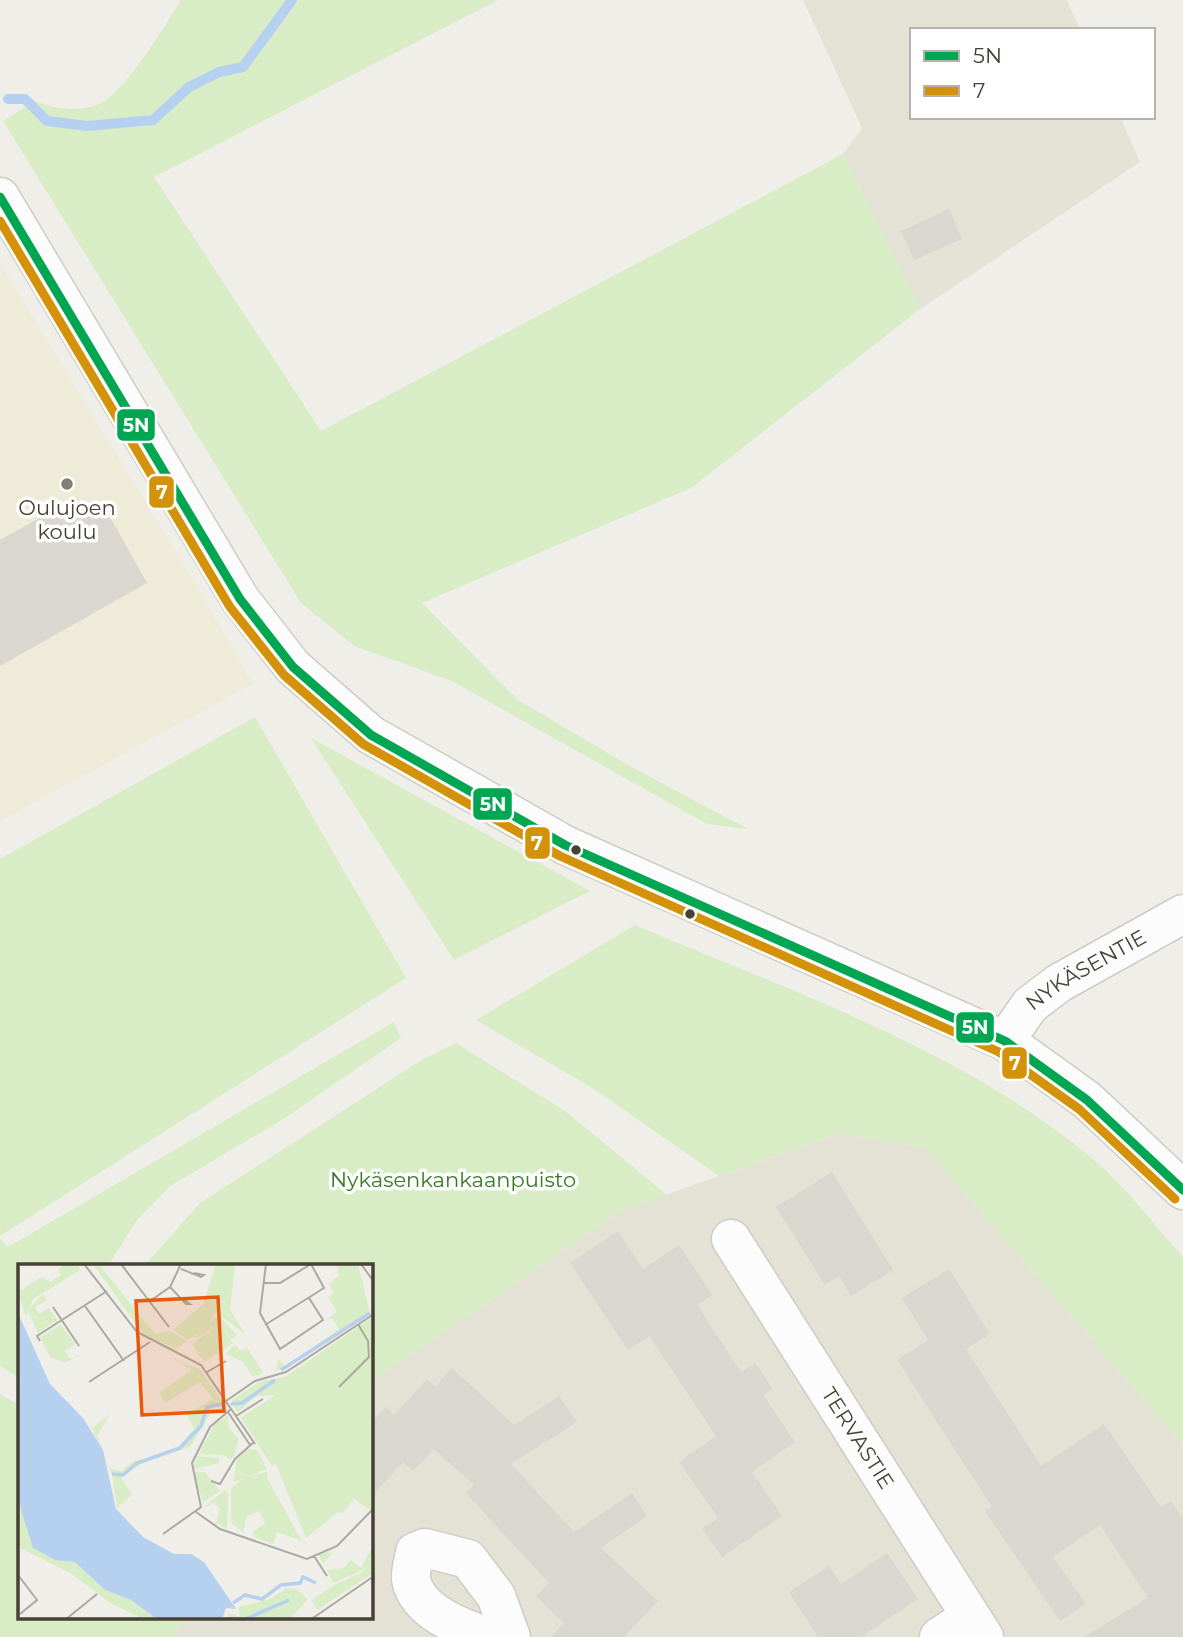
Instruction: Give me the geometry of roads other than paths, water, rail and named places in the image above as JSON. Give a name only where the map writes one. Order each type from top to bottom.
[{"type":"street","points":[[0,197],[240,599],[293,667],[371,735],[565,845],[1005,1041],[1087,1100],[1183,1190]]},
{"type":"street","name":"NYKÄSENTIE","points":[[1005,1041],[1030,1004],[1059,983],[1183,914]]},
{"type":"street","name":"TERVASTIE","points":[[732,1239],[977,1627]]},
{"type":"street","points":[[487,1637],[461,1627],[422,1603],[411,1579],[415,1552],[425,1548],[468,1559],[496,1596],[510,1637]]},
{"type":"street","points":[[939,1637],[977,1627]]},
{"type":"waterway","points":[[8,99],[25,99],[47,121],[87,126],[153,120],[189,87],[219,72],[243,67],[292,0]]},
{"type":"place","name":"Oulujoen koulu","points":[[67,484]]},
{"type":"park label","name":"Nykäsenkankaanpuisto","points":[[453,1180]]}]
